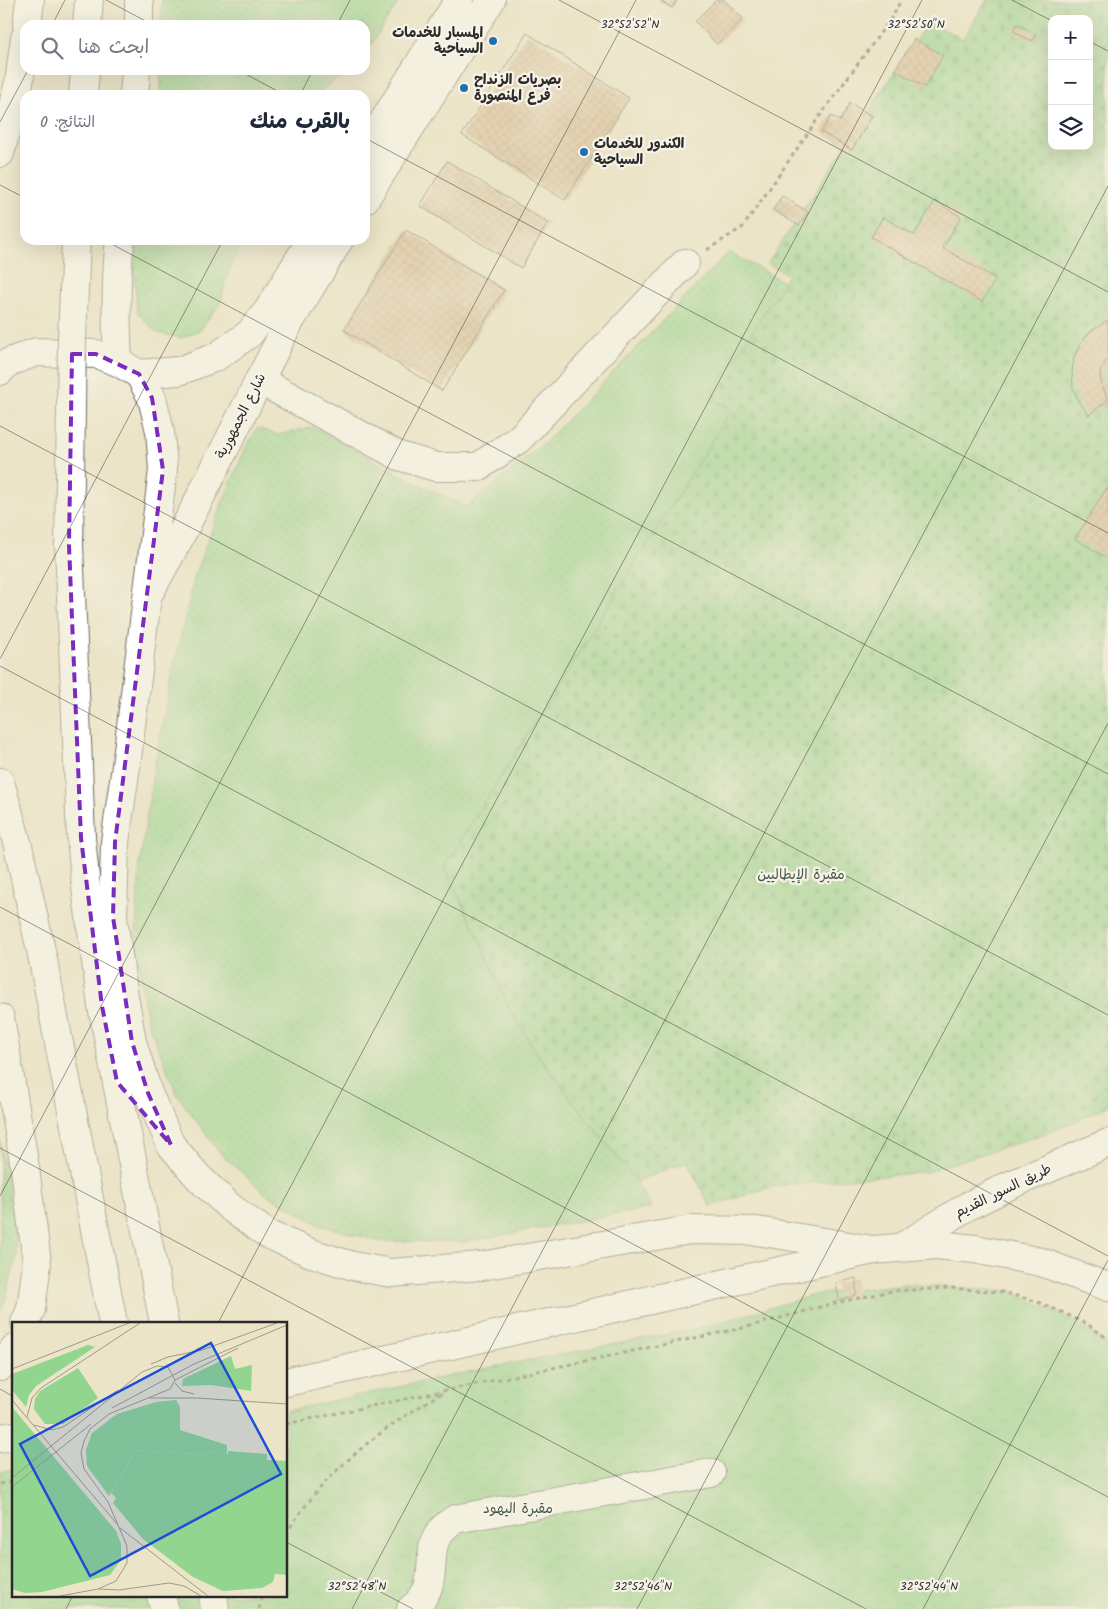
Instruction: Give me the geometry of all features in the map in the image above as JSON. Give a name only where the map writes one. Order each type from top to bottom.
[{"type":"main road","points":[[28,20],[30,0]]},
{"type":"main road","points":[[87,20],[89,0]]},
{"type":"main road","points":[[138,20],[139,0]]},
{"type":"main road","points":[[370,143],[459,0]]},
{"type":"main road","points":[[370,191],[491,0]]},
{"type":"main road","points":[[0,153],[20,75]]},
{"type":"main road","points":[[83,90],[85,75]]},
{"type":"main road","points":[[134,90],[136,75]]},
{"type":"main road","points":[[76,245],[72,339],[69,545],[82,838],[86,887],[102,1006],[163,1318]]},
{"type":"main road","points":[[119,245],[115,309],[129,368],[152,398],[160,431],[163,470],[115,842],[113,918],[132,1042],[148,1093],[171,1145]]},
{"type":"main road","points":[[0,371],[7,364],[36,352],[96,354],[129,368],[179,371],[216,357],[249,334],[269,309],[308,245]]},
{"type":"main road","name":"شارع الجمهورية","points":[[148,594],[181,535],[259,380],[305,294],[336,245]]},
{"type":"main road","points":[[259,380],[399,456],[436,467],[478,467],[519,439],[685,263]]},
{"type":"main road","points":[[86,887],[126,766]]},
{"type":"main road","points":[[0,782],[18,846],[43,960],[113,1322]]},
{"type":"main road","points":[[0,1018],[25,1168],[37,1263],[31,1310],[25,1322]]},
{"type":"main road","points":[[117,1082],[134,1105],[199,1178],[231,1208],[269,1234],[311,1253],[353,1266],[391,1273],[481,1266],[690,1230],[757,1232],[873,1250]]},
{"type":"main road","name":"طريق السور القديم","points":[[902,1247],[968,1206],[1000,1190],[1108,1144]]},
{"type":"main road","points":[[288,1382],[873,1250],[937,1245],[975,1249],[1041,1262],[1108,1287]]},
{"type":"main road","points":[[0,1368],[12,1352]]},
{"type":"main road","points":[[411,1609],[428,1592],[431,1582],[432,1548],[435,1539],[440,1531],[455,1519],[711,1473]]},
{"type":"main road","points":[[161,1596],[164,1609]]},
{"type":"main road","points":[[213,1596],[215,1609]]},
{"type":"path","points":[[685,263],[743,227],[817,120],[892,17],[900,0]]},
{"type":"path","points":[[288,1424],[747,1327],[835,1303],[892,1291],[950,1288],[1002,1292],[1035,1301],[1064,1313],[1090,1326],[1108,1339]]},
{"type":"path","points":[[288,1531],[303,1508],[322,1486],[350,1459],[380,1433],[411,1411],[445,1391]]},
{"type":"path","points":[[259,1609],[262,1596]]},
{"type":"highlighted area","points":[[72,354],[96,354],[139,374],[152,398],[163,470],[115,842],[113,917],[132,1042],[148,1093],[171,1145],[117,1082],[102,1006],[81,838],[69,545]]},
{"type":"green space","points":[[162,0],[400,0],[370,46],[370,20],[161,20]]},
{"type":"green space","name":"مقبرة الإيطاليين","points":[[987,0],[1108,0],[1108,1106],[1056,1130],[926,1172],[774,1186],[710,1206],[687,1161],[636,1182],[545,1065],[509,1009],[480,940],[444,867],[731,409],[710,398],[788,275],[768,263],[928,22],[963,39]]},
{"type":"green space","points":[[161,75],[345,75],[327,85],[323,90],[161,90]]},
{"type":"green space","points":[[138,245],[243,245],[236,255],[225,282],[221,302],[201,329],[182,338],[157,333],[137,312],[134,269]]},
{"type":"green space","points":[[729,252],[784,282],[710,398],[732,409],[444,867],[480,940],[509,1009],[545,1065],[636,1181],[651,1208],[464,1242],[377,1241],[320,1225],[266,1194],[221,1154],[178,1096],[148,1023],[135,943],[140,863],[153,773],[172,674],[196,571],[225,496],[247,445],[257,428],[278,435],[313,427],[420,485],[467,507],[547,441]]},
{"type":"green space","points":[[0,1140],[12,1209],[17,1255],[5,1302],[0,1311]]},
{"type":"green space","name":"مقبرة اليهود","points":[[904,1284],[1011,1291],[1070,1319],[1108,1344],[1108,1609],[0,1609],[0,1472],[12,1469],[12,1596],[288,1596],[288,1411],[483,1369],[700,1328],[814,1295]]},
{"type":"building","points":[[659,0],[677,0],[672,8]]},
{"type":"building","points":[[716,0],[724,0],[743,19],[717,44],[695,21]]},
{"type":"building","points":[[1017,24],[1036,34],[1032,41],[1013,31]]},
{"type":"building","points":[[527,33],[629,98],[565,200],[462,135]]},
{"type":"building","points":[[914,39],[943,55],[925,87],[895,70]]},
{"type":"building","points":[[850,103],[872,116],[852,150],[821,132],[831,116],[840,121]]},
{"type":"building","points":[[447,161],[548,223],[521,268],[420,206]]},
{"type":"building","points":[[782,196],[808,212],[799,226],[773,210]]},
{"type":"building","points":[[935,201],[961,217],[943,248],[996,279],[982,302],[871,237],[883,217],[914,235]]},
{"type":"building","points":[[406,230],[504,290],[442,391],[344,330]]},
{"type":"building","points":[[1108,320],[1108,359],[1100,371],[1101,382],[1108,400],[1089,415],[1079,402],[1073,388],[1072,372],[1074,357],[1081,343],[1090,332]]},
{"type":"building","points":[[1108,486],[1108,559],[1075,539]]},
{"type":"building","points":[[856,1278],[856,1295],[839,1300],[836,1283]]},
{"type":"place","name":"المسبار للخدمات السياحية","points":[[493,41]]},
{"type":"place","name":"بصريات الزنداح فرع المنصورة","points":[[464,88]]},
{"type":"place","name":"الكندور للخدمات السياحية","points":[[584,152]]}]
